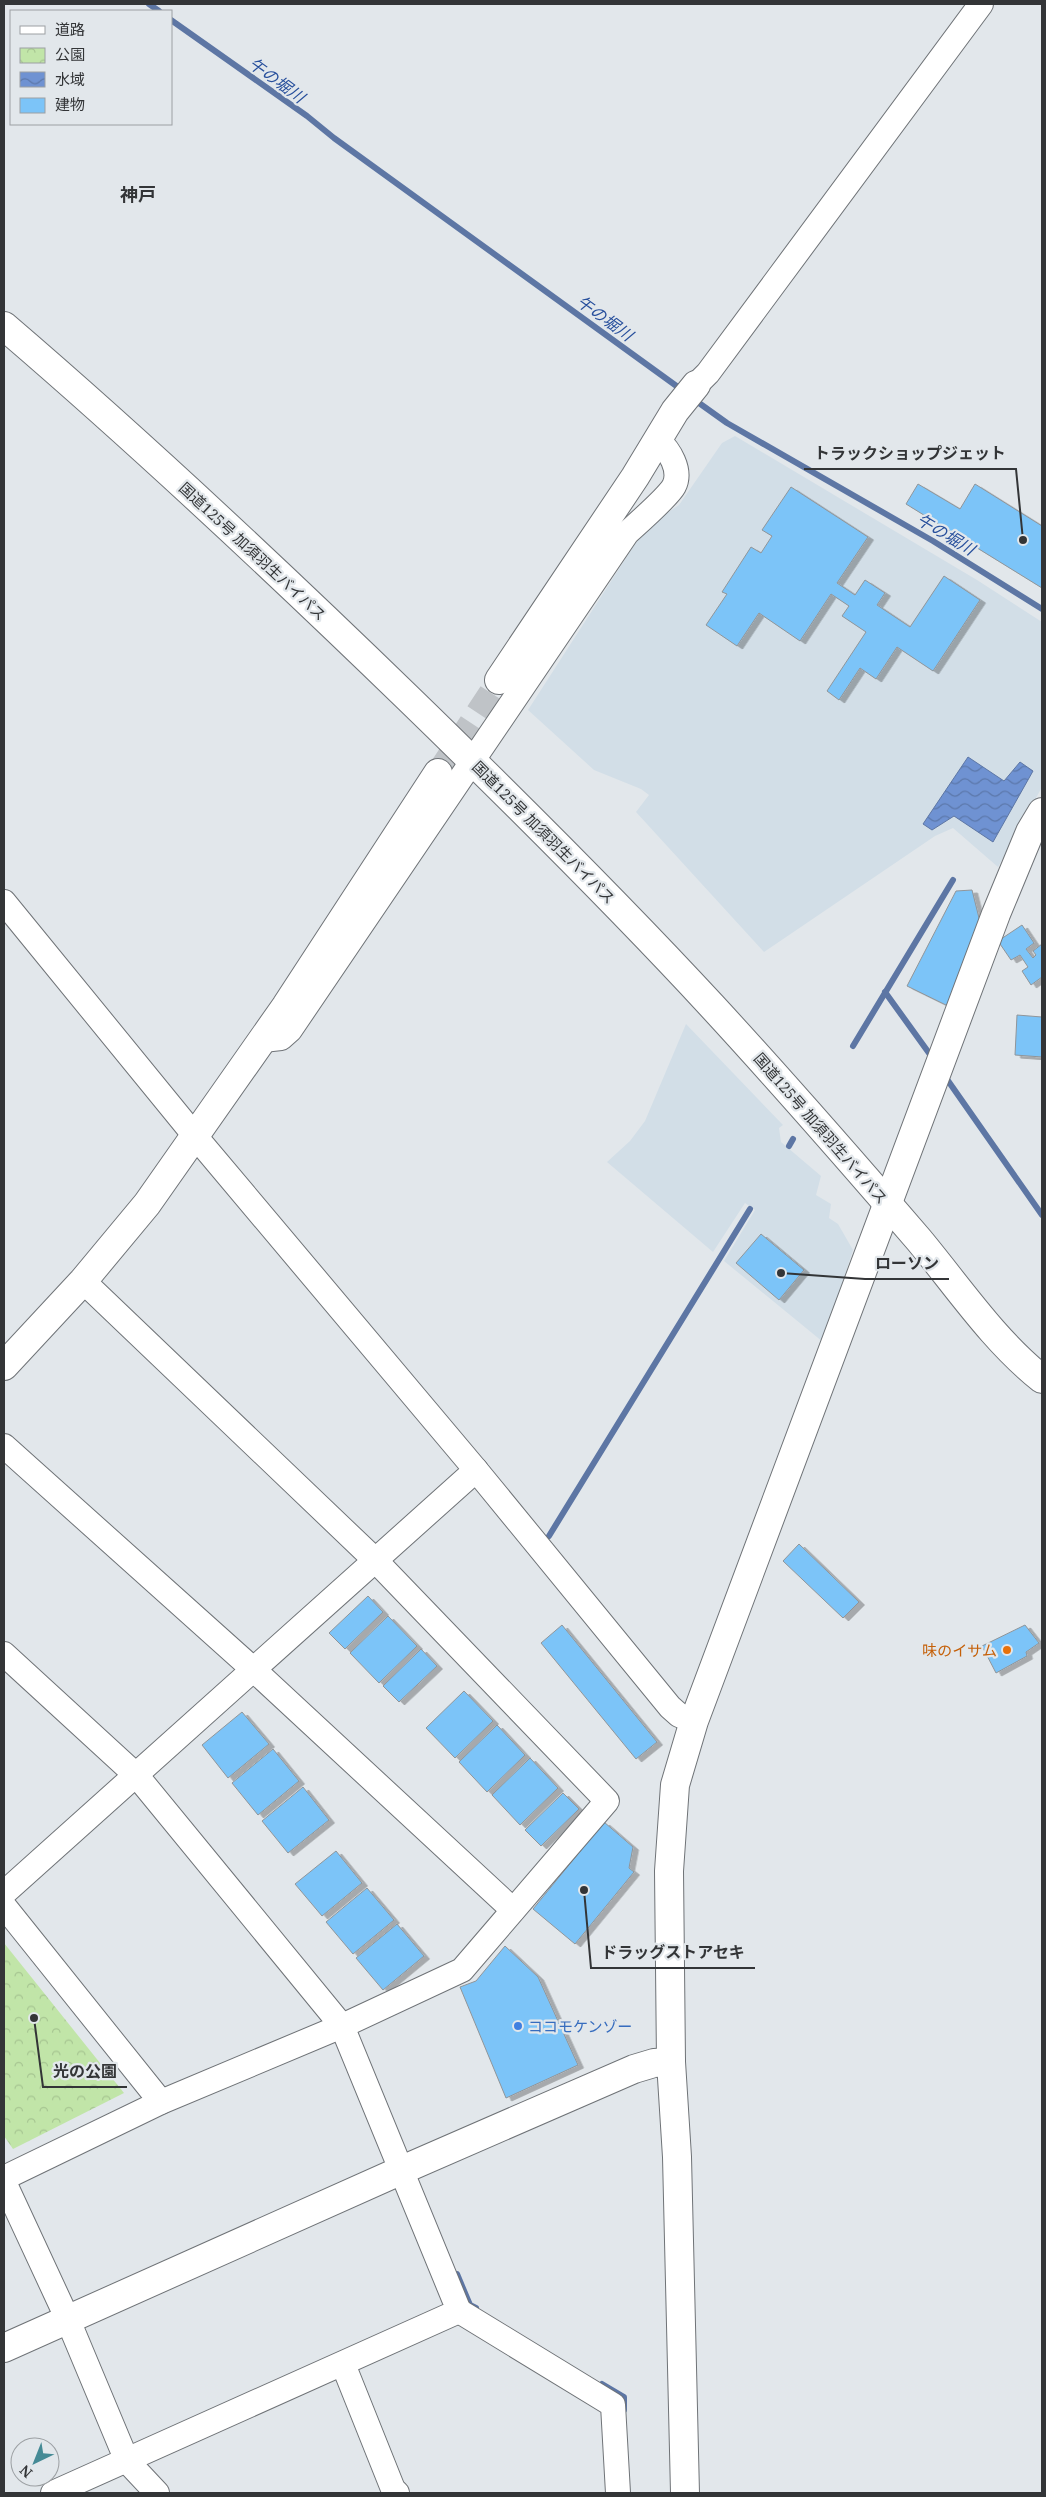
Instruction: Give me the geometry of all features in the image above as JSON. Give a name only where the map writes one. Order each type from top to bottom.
[{"type":"main road","name":"国道125号 加須羽生バイパス","points":[[4,326],[205,504],[473,761],[638,926],[788,1088],[888,1204],[988,1325],[1027,1367],[1042,1379]]},
{"type":"main road","points":[[499,680],[658,440],[675,411],[696,385]]},
{"type":"main road","points":[[4,1366],[83,1281],[147,1204],[263,1040],[438,773]]},
{"type":"main road","points":[[685,2493],[677,2157],[671,2062],[668,1871],[675,1785],[694,1721],[996,914],[1030,832],[1042,812]]},
{"type":"main road","points":[[4,2348],[402,2170],[634,2069],[654,2063],[671,2062]]},
{"type":"street","points":[[696,385],[714,365],[981,4]]},
{"type":"street","points":[[263,1040],[281,1038],[290,1030],[627,533],[674,486],[677,476],[674,462],[668,449],[658,440]]},
{"type":"street","points":[[4,902],[195,1136],[476,1470],[670,1707],[679,1714],[694,1721]]},
{"type":"street","points":[[4,2178],[161,2102],[342,2026],[462,1970],[607,1801],[375,1560],[83,1281]]},
{"type":"street","points":[[4,1446],[254,1670],[513,1910]]},
{"type":"street","points":[[4,1893],[137,1776],[476,1470]]},
{"type":"street","points":[[4,1654],[137,1776],[342,2026],[459,2311],[613,2405],[618,2493]]},
{"type":"street","points":[[4,1906],[161,2102]]},
{"type":"street","points":[[4,2182],[68,2320],[127,2461],[157,2493]]},
{"type":"street","points":[[53,2493],[459,2311]]},
{"type":"street","points":[[343,2364],[391,2492]]},
{"type":"shaded area","points":[[735,436],[977,580],[1042,622],[1042,787],[998,867],[953,828],[935,836],[764,952],[636,812],[649,795],[641,789],[594,770],[528,710],[646,527],[679,505],[722,443]]},
{"type":"shaded area","points":[[686,1024],[783,1125],[779,1128],[781,1142],[821,1176],[816,1195],[831,1204],[829,1218],[838,1224],[853,1250],[823,1342],[724,1261],[755,1210],[745,1203],[713,1252],[607,1162],[630,1141],[645,1121]]},
{"type":"green space","points":[[4,1943],[124,2093],[13,2149],[4,2136]]},
{"type":"water","points":[[968,757],[1004,781],[1020,762],[1033,771],[993,842],[954,816],[932,830],[923,824]]},
{"type":"building","points":[[918,484],[960,509],[975,484],[1042,526],[1042,588],[906,504]]},
{"type":"building","points":[[791,487],[868,537],[837,583],[855,595],[865,580],[885,593],[877,605],[910,627],[944,576],[980,600],[933,671],[897,647],[876,679],[860,668],[839,700],[827,691],[866,632],[842,616],[849,606],[831,594],[800,641],[759,613],[737,646],[706,625],[727,594],[722,592],[751,547],[761,553],[772,536],[762,530]]},
{"type":"building","points":[[972,890],[980,922],[948,1006],[907,986],[956,891]]},
{"type":"building","points":[[1022,925],[1034,943],[1026,949],[1033,958],[1036,955],[1033,951],[1042,944],[1042,977],[1031,985],[1022,971],[1028,967],[1020,955],[1011,960],[998,941]]},
{"type":"building","points":[[1017,1015],[1042,1017],[1042,1057],[1015,1055]]},
{"type":"building","points":[[761,1234],[804,1270],[779,1300],[736,1263]]},
{"type":"building","points":[[799,1544],[859,1602],[843,1618],[783,1561]]},
{"type":"building","points":[[368,1596],[383,1612],[345,1649],[329,1633]]},
{"type":"building","points":[[388,1616],[417,1646],[379,1683],[350,1653]]},
{"type":"building","points":[[562,1625],[657,1742],[636,1759],[541,1643]]},
{"type":"building","name":"味のイサム","points":[[1025,1625],[1039,1643],[1026,1652],[1027,1656],[996,1673],[982,1646]]},
{"type":"building","points":[[421,1649],[437,1666],[399,1702],[383,1686]]},
{"type":"building","points":[[464,1691],[493,1721],[455,1758],[426,1728]]},
{"type":"building","points":[[242,1712],[269,1744],[228,1778],[202,1745]]},
{"type":"building","points":[[497,1725],[525,1755],[487,1792],[459,1762]]},
{"type":"building","points":[[273,1749],[299,1781],[258,1815],[232,1783]]},
{"type":"building","points":[[530,1758],[558,1788],[520,1825],[492,1795]]},
{"type":"building","points":[[303,1787],[329,1820],[288,1853],[262,1821]]},
{"type":"building","points":[[563,1793],[579,1809],[541,1846],[525,1830]]},
{"type":"building","points":[[604,1822],[633,1847],[629,1868],[634,1872],[575,1944],[533,1909]]},
{"type":"building","points":[[336,1851],[362,1883],[322,1916],[295,1884]]},
{"type":"building","points":[[367,1888],[394,1920],[353,1954],[326,1922]]},
{"type":"building","points":[[397,1924],[424,1956],[383,1990],[356,1958]]},
{"type":"building","name":"ココモケンゾー","points":[[505,1946],[538,1977],[578,2065],[506,2098],[460,1987],[476,1981]]},
{"type":"waterway","name":"午の堀川","points":[[149,4],[158,10]]},
{"type":"waterway","name":"午の堀川","points":[[172,21],[307,116],[334,138],[682,390]]},
{"type":"waterway","name":"午の堀川","points":[[692,398],[727,423],[933,541],[1042,609]]},
{"type":"waterway","points":[[853,1046],[953,880]]},
{"type":"waterway","points":[[885,992],[934,1060]]},
{"type":"waterway","points":[[944,1075],[1042,1215]]},
{"type":"waterway","points":[[789,1146],[793,1139]]},
{"type":"waterway","points":[[549,1536],[750,1209]]},
{"type":"waterway","points":[[457,2274],[470,2305],[476,2308]]},
{"type":"waterway","points":[[602,2384],[624,2397],[624,2410]]},
{"type":"tunnel","points":[[438,773],[499,680]]},
{"type":"place","name":"トラックショップジェット","points":[[1023,540]]},
{"type":"place","name":"ローソン","points":[[781,1273]]},
{"type":"place","name":"味のイサム","points":[[1007,1650]]},
{"type":"place","name":"ドラッグストアセキ","points":[[584,1890]]},
{"type":"place","name":"光の公園","points":[[34,2018]]},
{"type":"place","name":"ココモケンゾー","points":[[518,2026]]},
{"type":"district","name":"神戸","points":[[138,194]]}]
